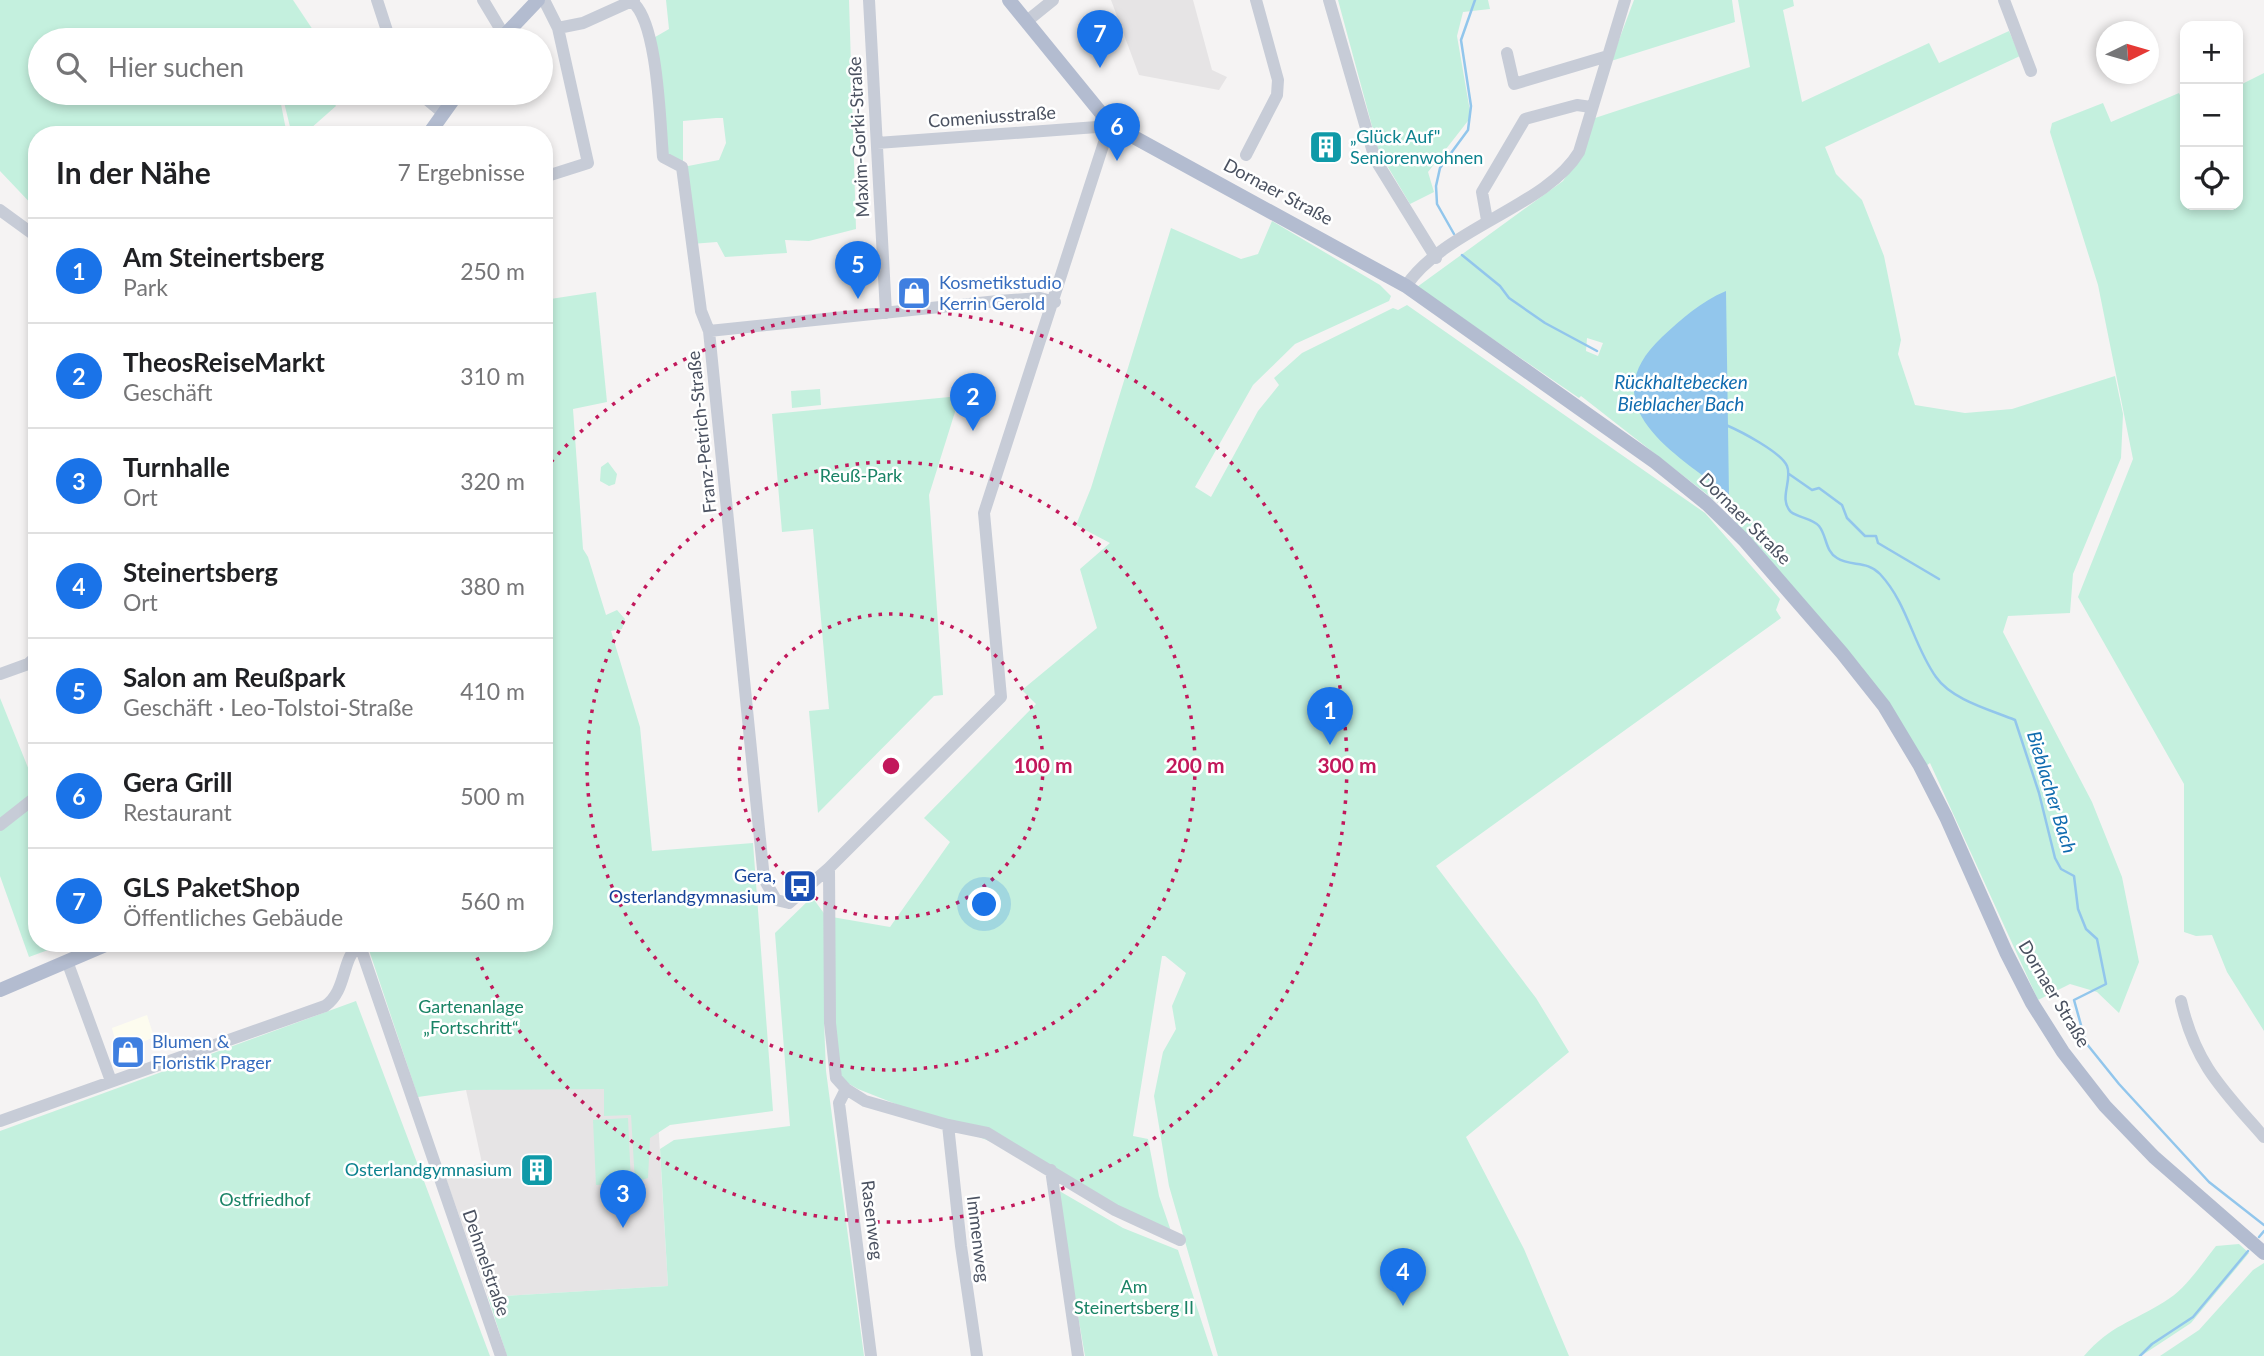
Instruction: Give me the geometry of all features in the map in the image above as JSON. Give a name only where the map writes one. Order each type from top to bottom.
[{"type":"main road","points":[[511,28],[538,0]]},
{"type":"main road","name":"Dornaer Straße","points":[[1009,0],[1110,124],[1406,286],[1655,461],[1707,504],[1744,540],[1884,706],[1920,766],[1946,817],[2011,962],[2063,1052],[2105,1106],[2154,1157],[2264,1253]]},
{"type":"main road","points":[[434,126],[449,105]]},
{"type":"main road","points":[[0,990],[88,952]]},
{"type":"street","points":[[377,0],[386,28]]},
{"type":"street","points":[[483,0],[497,28]]},
{"type":"street","points":[[544,0],[558,28],[588,163],[553,174]]},
{"type":"street","name":"Maxim-Gorki-Straße","points":[[869,0],[886,313]]},
{"type":"street","points":[[1027,22],[1053,0]]},
{"type":"street","points":[[1246,155],[1278,95],[1278,80],[1256,0]]},
{"type":"street","points":[[1329,0],[1375,159],[1436,258]]},
{"type":"street","points":[[1406,286],[1418,271],[1487,220],[1569,169],[1579,152],[1625,0]]},
{"type":"street","points":[[2004,0],[2031,71]]},
{"type":"street","points":[[558,28],[583,23],[633,1]]},
{"type":"street","name":"Franz-Petrich-Straße","points":[[633,1],[640,7],[650,40],[663,157],[682,167],[701,311],[709,331],[764,879],[776,900],[789,903],[829,868]]},
{"type":"street","points":[[1507,53],[1514,84],[1608,56]]},
{"type":"street","points":[[433,105],[443,113]]},
{"type":"street","points":[[1487,220],[1482,192],[1525,119],[1577,105],[1591,107]]},
{"type":"street","points":[[1110,124],[1055,302],[984,513],[1001,697],[829,868],[830,1023],[836,1078],[846,1089],[864,1101],[987,1133],[1115,1210],[1180,1240]]},
{"type":"street","name":"Comeniusstraße","points":[[877,143],[1063,130],[1110,124]]},
{"type":"street","points":[[0,210],[28,230]]},
{"type":"street","points":[[709,331],[1040,298],[1055,302]]},
{"type":"street","points":[[0,674],[28,664]]},
{"type":"street","points":[[0,825],[28,803]]},
{"type":"street","points":[[0,1121],[325,1006],[339,992],[352,952]]},
{"type":"street","name":"Dehmelstraße","points":[[362,952],[501,1356]]},
{"type":"street","points":[[67,961],[111,1081]]},
{"type":"street","points":[[2181,1001],[2189,1035],[2210,1075],[2264,1137]]},
{"type":"street","name":"Rasenweg","points":[[846,1089],[839,1103],[872,1356]]},
{"type":"street","name":"Immenweg","points":[[948,1125],[961,1246],[977,1356]]},
{"type":"street","points":[[1051,1170],[1078,1356]]},
{"type":"shaded area","points":[[1111,0],[1193,0],[1212,70],[1227,77],[1219,90],[1139,75]]},
{"type":"shaded area","points":[[147,1015],[154,1037],[143,1042],[136,1036],[116,1044],[112,1028]]},
{"type":"shaded area","points":[[656,1086],[668,1286],[488,1297],[444,1173],[482,1163],[466,1090]]},
{"type":"green space","points":[[0,0],[293,0],[312,28],[28,28],[28,105],[281,105],[285,126],[28,126],[28,201],[0,171]]},
{"type":"green space","points":[[666,0],[849,0],[856,229],[809,241],[785,240],[787,253],[725,257],[717,242],[691,244],[682,167],[663,157],[650,40],[669,29]],"holes":[[[723,118],[726,143],[719,160],[683,167],[683,121]]]},
{"type":"green space","points":[[1338,0],[1488,0],[1490,9],[1463,12],[1457,36],[1471,117],[1428,172],[1434,192],[1410,204],[1379,152]]},
{"type":"green space","points":[[1634,0],[1732,0],[1735,22],[1611,61]]},
{"type":"green space","points":[[1738,0],[1793,0],[1794,6],[1783,10],[1802,102],[1929,43],[1939,63],[2009,31],[2020,56],[1825,147],[1836,174],[1862,200],[1884,256],[1901,340],[1898,354],[1915,405],[1965,413],[2012,409],[2115,376],[2123,414],[2121,458],[2073,574],[2070,613],[2008,616],[2003,632],[2092,802],[2122,877],[2139,962],[2119,1013],[2097,992],[2070,984],[2038,1000],[1930,763],[1926,766],[1861,666],[1722,506],[1581,396],[1579,398],[1417,287],[1563,181],[1586,145],[1595,118],[1750,67]],"holes":[[[1587,338],[1603,343],[1598,356],[1586,351]]]},
{"type":"green space","points":[[2264,73],[2264,1031],[2227,972],[2212,935],[2196,936],[2184,932],[2184,784],[2078,597],[2133,459],[2098,285],[2050,132],[2052,123],[2103,103],[2111,122],[2179,93],[2180,210],[2243,210],[2243,84]]},
{"type":"green space","points":[[285,105],[336,106],[313,126],[290,126]]},
{"type":"green space","points":[[1272,221],[1380,285],[1391,296],[1389,301],[1295,344],[1253,385],[1195,487],[1211,497],[1258,411],[1279,385],[1274,378],[1302,353],[1393,308],[1398,310],[1407,305],[1705,513],[1780,599],[1776,610],[1781,618],[1436,866],[1536,998],[1569,1052],[1466,1137],[1524,1249],[1569,1356],[1218,1356],[1169,1186],[1154,1096],[1163,1052],[1176,1029],[1172,1006],[1186,973],[1165,956],[1162,956],[1133,1136],[1148,1139],[1159,1196],[1171,1231],[1120,1208],[1052,1166],[858,1089],[844,1081],[836,1071],[832,917],[890,927],[950,842],[924,818],[1036,704],[1022,690],[1097,628],[1080,569],[1110,543],[1076,525],[1091,488],[1171,228],[1241,259],[1258,254]]},
{"type":"green space","name":"Gartenanlage „Fortschritt“","points":[[596,292],[607,402],[573,409],[583,549],[606,615],[617,610],[625,619],[622,629],[611,631],[640,727],[652,851],[753,843],[773,1111],[670,1125],[650,1138],[648,1178],[635,1182],[631,1115],[604,1116],[604,1089],[466,1090],[418,1097],[370,952],[553,952],[553,299]]},
{"type":"green space","points":[[820,389],[821,405],[792,408],[791,391]]},
{"type":"green space","name":"Reuß-Park","points":[[960,396],[929,495],[943,695],[934,696],[818,813],[809,711],[829,709],[813,529],[782,532],[772,414]]},
{"type":"green space","points":[[608,462],[617,474],[615,484],[609,486],[600,481],[601,467]]},
{"type":"green space","points":[[0,698],[28,768],[28,952],[43,952],[29,957],[0,876]]},
{"type":"green space","points":[[812,897],[826,916],[826,1071],[864,1356],[507,1356],[488,1297],[668,1286],[660,1149],[674,1140],[790,1126],[775,933]]},
{"type":"green space","name":"Ostfriedhof","points":[[356,1001],[490,1356],[0,1356],[0,1131]]},
{"type":"green space","points":[[628,1118],[631,1183],[596,1185],[593,1120]]},
{"type":"green space","name":"Am Steinertsberg II","points":[[1056,1189],[1123,1228],[1178,1250],[1213,1356],[1085,1356]]},
{"type":"green space","points":[[2239,1244],[2249,1253],[2191,1323],[2141,1356],[2084,1356],[2103,1337],[2172,1297],[2216,1246]]},
{"type":"green space","points":[[2264,1263],[2264,1356],[2160,1356],[2199,1330],[2253,1270]]},
{"type":"water","name":"Rückhaltebecken Bieblacher Bach","points":[[1726,291],[1729,495],[1686,463],[1648,426],[1637,407],[1634,385],[1642,362],[1662,337],[1700,305]]},
{"type":"waterway","name":"Bieblacher Bach","points":[[1454,234],[1437,204],[1436,186],[1440,168],[1468,130],[1471,106],[1461,40],[1475,0]]},
{"type":"waterway","name":"Bieblacher Bach","points":[[1462,255],[1500,286],[1509,298],[1545,323],[1597,351]]},
{"type":"waterway","name":"Bieblacher Bach","points":[[1726,425],[1759,442],[1783,460],[1788,471],[1787,507],[1794,514],[1819,526],[1833,555],[1842,561],[1870,567],[1880,574],[1904,611],[1928,665],[1943,685],[1972,703],[2015,720],[2039,793],[2055,858],[2061,869],[2074,876],[2078,909],[2086,929],[2097,939],[2106,984],[2074,1000],[2086,1043],[2119,1084],[2209,1182],[2264,1225]]},
{"type":"waterway","points":[[1789,474],[1812,490],[1819,488],[1842,505],[1847,518],[1865,536],[1876,536],[1878,543],[1939,579]]},
{"type":"waterway","name":"Bieblacher Bach","points":[[2259,1237],[2264,1231]]},
{"type":"waterway","name":"Bieblacher Bach","points":[[2140,1356],[2152,1344],[2193,1317],[2248,1251]]},
{"type":"place","name":"GLS PaketShop","points":[[1100,68]]},
{"type":"place","name":"„Glück Auf\" Seniorenwohnen","points":[[1326,147]]},
{"type":"place","name":"Gera Grill","points":[[1117,161]]},
{"type":"place","name":"Kosmetikstudio Kerrin Gerold","points":[[914,293]]},
{"type":"place","name":"Salon am Reußpark","points":[[858,299]]},
{"type":"place","name":"TheosReiseMarkt","points":[[973,431]]},
{"type":"place","name":"Am Steinertsberg","points":[[1330,745]]},
{"type":"place","name":"Gera, Osterlandgymnasium","points":[[800,886]]},
{"type":"place","name":"Blumen & Floristik Prager","points":[[128,1052]]},
{"type":"place","name":"Osterlandgymnasium","points":[[537,1170]]},
{"type":"place","name":"Turnhalle","points":[[623,1228]]},
{"type":"place","name":"Steinertsberg","points":[[1403,1306]]}]
